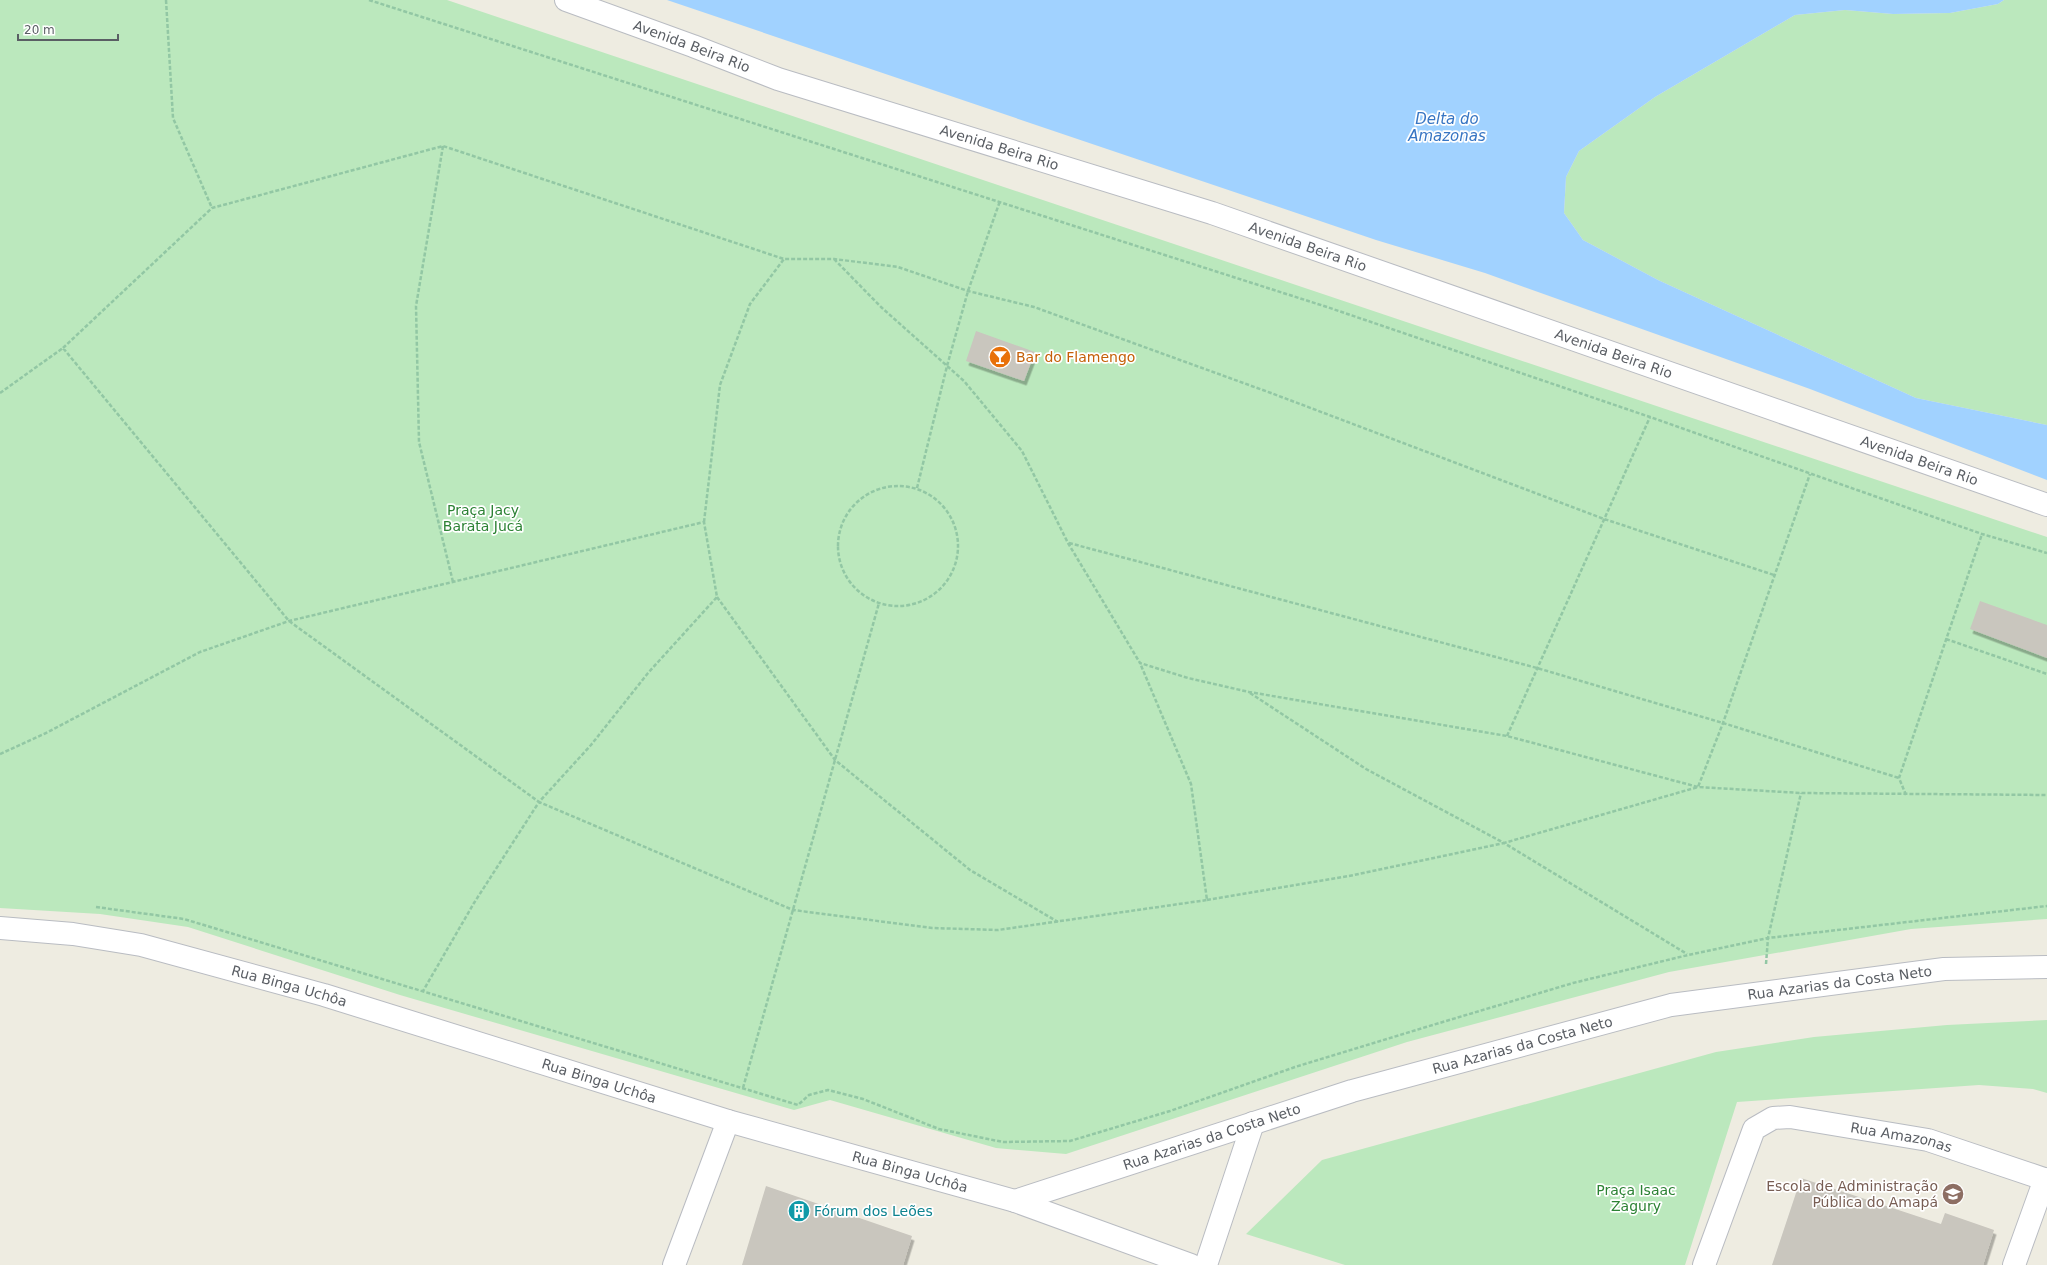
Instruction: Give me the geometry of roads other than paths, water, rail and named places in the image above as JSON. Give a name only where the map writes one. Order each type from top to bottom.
[{"type":"street","name":"Avenida Beira Rio","points":[[566,0],[694,46],[778,79],[1212,213],[2047,505]]},
{"type":"street","name":"Rua Binga Uchôa","points":[[0,928],[73,934],[140,945],[324,995],[728,1121],[1015,1201],[1191,1265]]},
{"type":"street","name":"Rua Azarias da Costa Neto","points":[[1015,1201],[1352,1091],[1671,1005],[1944,969],[2047,967]]},
{"type":"street","name":"Rua Amazonas","points":[[1704,1265],[1754,1129],[1773,1118],[1790,1117],[1928,1140],[2046,1180]]},
{"type":"street","points":[[674,1265],[728,1121]]},
{"type":"street","points":[[1206,1265],[1253,1123]]},
{"type":"street","points":[[2014,1265],[2046,1180]]},
{"type":"water","name":"Delta do Amazonas","points":[[667,0],[2004,0],[1998,4],[1950,13],[1893,14],[1845,10],[1795,15],[1655,97],[1579,151],[1566,177],[1564,213],[1583,240],[1658,280],[1916,398],[2047,425],[2047,480],[1810,389],[1485,273],[1376,240]]},
{"type":"place","name":"Bar do Flamengo","points":[[1000,357]]},
{"type":"place","name":"Escola de Administração Pública do Amapá","points":[[1953,1194]]},
{"type":"place","name":"Fórum dos Leões","points":[[799,1211]]},
{"type":"park label","name":"Praça Jacy Barata Jucá","points":[[483,518]]},
{"type":"park label","name":"Praça Isaac Zagury","points":[[1636,1198]]}]
